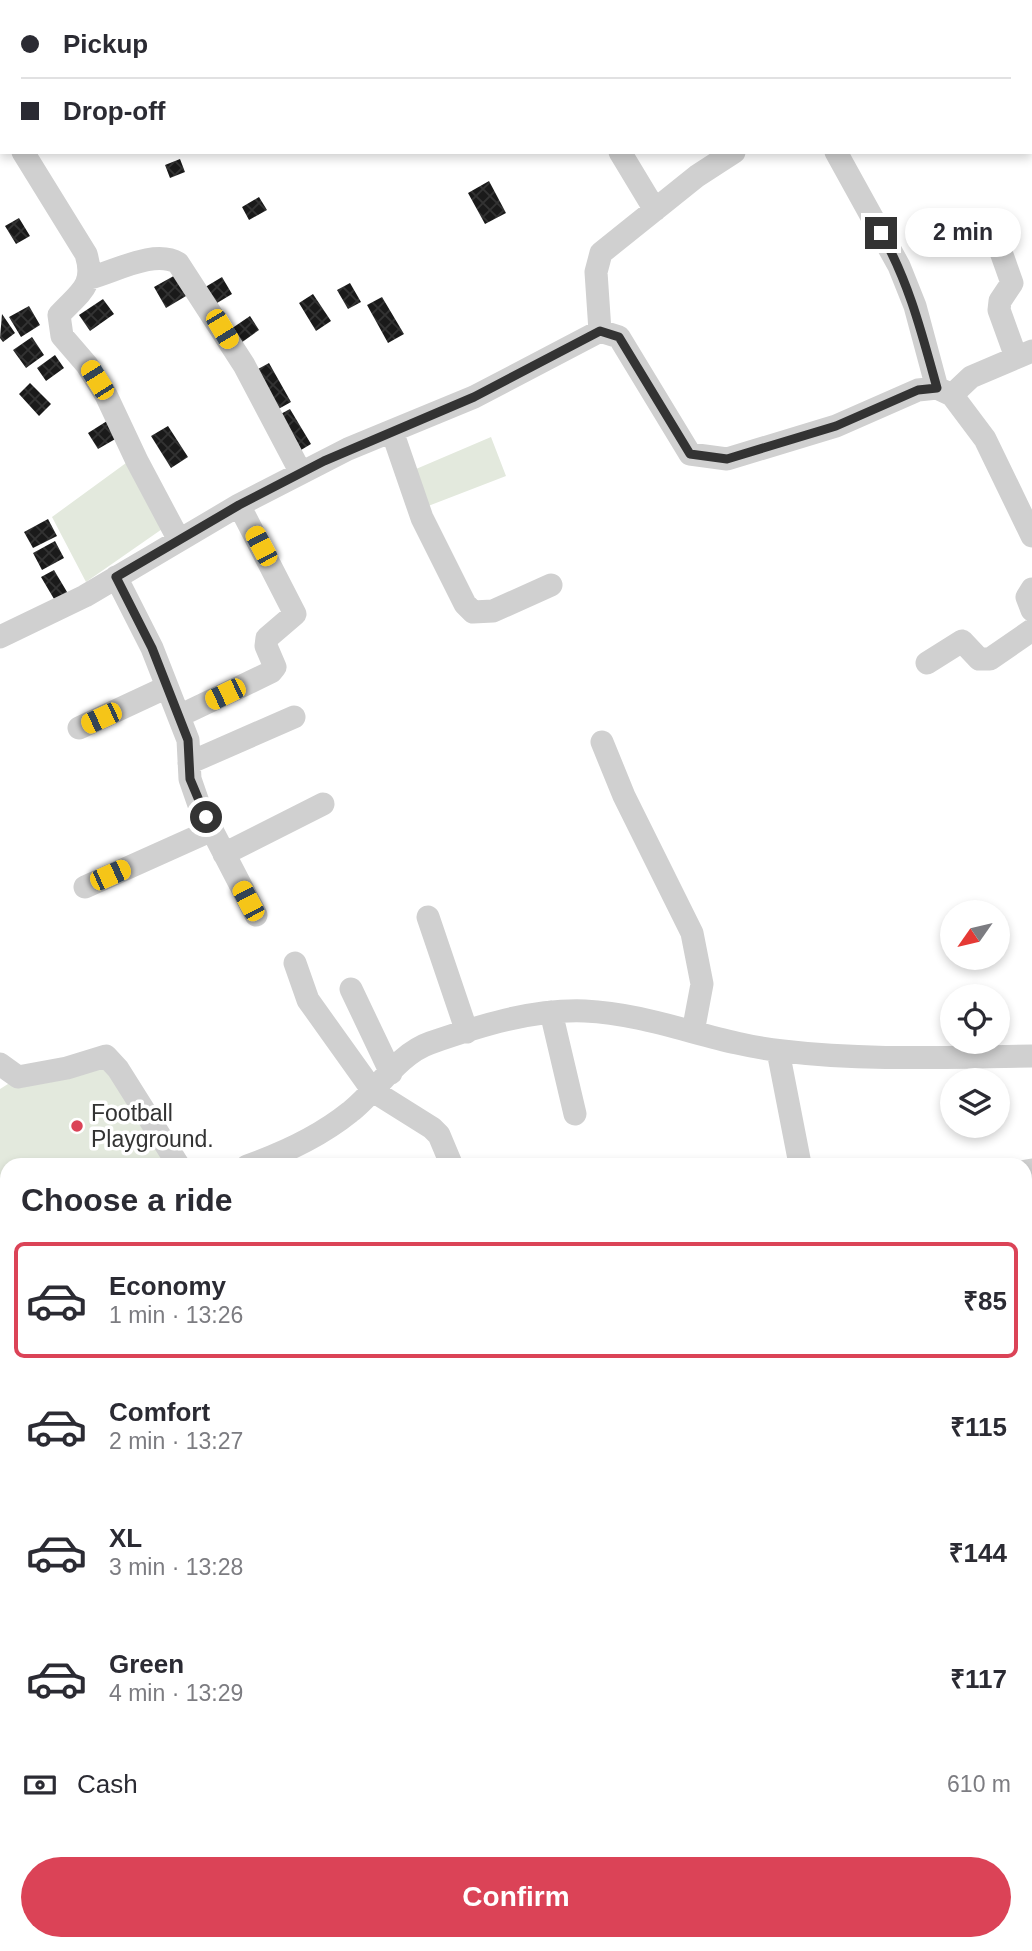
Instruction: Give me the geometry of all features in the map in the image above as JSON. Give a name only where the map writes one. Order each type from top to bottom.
[{"type":"street","points":[[24,154],[86,254],[92,272],[89,283],[59,315],[59,328],[106,395],[179,540]]},
{"type":"street","points":[[621,154],[655,209]]},
{"type":"street","points":[[600,331],[596,272],[601,253],[696,176],[731,154]]},
{"type":"street","points":[[837,154],[900,266],[945,392],[985,439],[1032,536]]},
{"type":"street","points":[[0,636],[116,577],[239,505],[300,473],[474,397],[600,331],[619,337],[690,454],[727,459],[836,426],[918,390],[945,392],[971,377],[1024,354],[999,310],[1000,301],[1012,283],[989,221]]},
{"type":"street","points":[[90,278],[153,257],[167,256],[178,263],[244,365],[300,473]]},
{"type":"street","points":[[392,431],[432,541],[465,604],[473,612],[493,611],[551,585]]},
{"type":"street","points":[[178,716],[271,672],[275,667],[266,646],[267,638],[295,614],[239,505]]},
{"type":"street","points":[[116,577],[152,648],[188,740],[190,779],[212,830],[256,915]]},
{"type":"street","points":[[1032,589],[1027,597],[1032,610]]},
{"type":"street","points":[[927,663],[962,641],[979,659],[990,659],[1032,630]]},
{"type":"street","points":[[79,728],[167,687]]},
{"type":"street","points":[[189,763],[295,717]]},
{"type":"street","points":[[602,742],[624,796],[692,933],[702,984],[693,1032]]},
{"type":"street","points":[[224,854],[323,804]]},
{"type":"street","points":[[85,887],[212,830]]},
{"type":"street","points":[[428,917],[467,1031]]},
{"type":"street","points":[[295,963],[308,1000],[373,1091],[432,1128],[439,1135],[449,1158]]},
{"type":"street","points":[[351,989],[391,1073]]},
{"type":"street","points":[[551,1012],[575,1114]]},
{"type":"street","points":[[286,1158],[323,1132],[425,1044],[508,1019],[551,1012],[611,1014],[778,1051],[829,1055],[1032,1056]]},
{"type":"street","points":[[778,1051],[799,1158]]},
{"type":"street","points":[[0,1064],[18,1077],[67,1068],[106,1056],[118,1069],[174,1158]]},
{"type":"shaded area","points":[[491,437],[506,476],[423,508],[409,472]]},
{"type":"shaded area","points":[[126,463],[165,527],[86,582],[52,517]]},
{"type":"shaded area","name":"Football Playground.","points":[[106,1056],[173,1158],[0,1158],[0,1089],[16,1079]]},
{"type":"building","points":[[180,159],[185,172],[170,178],[165,165]]},
{"type":"building","points":[[489,181],[506,213],[485,224],[468,193]]},
{"type":"building","points":[[259,197],[267,210],[249,220],[242,207]]},
{"type":"building","points":[[19,218],[30,236],[16,244],[5,226]]},
{"type":"building","points":[[179,273],[191,293],[166,308],[154,287]]},
{"type":"building","points":[[222,277],[232,294],[212,306],[202,289]]},
{"type":"building","points":[[350,283],[361,302],[348,309],[337,290]]},
{"type":"building","points":[[313,294],[331,321],[316,331],[299,303]]},
{"type":"building","points":[[382,297],[404,334],[388,343],[367,305]]},
{"type":"building","points":[[103,299],[114,314],[90,331],[79,315]]},
{"type":"building","points":[[29,306],[40,325],[21,337],[9,317]]},
{"type":"building","points":[[2,314],[15,333],[3,342],[0,338]]},
{"type":"building","points":[[250,316],[259,330],[238,345],[228,331]]},
{"type":"building","points":[[32,337],[44,355],[26,368],[13,350]]},
{"type":"building","points":[[55,355],[64,368],[46,381],[37,368]]},
{"type":"building","points":[[269,363],[291,402],[273,412],[251,373]]},
{"type":"building","points":[[30,383],[51,404],[39,416],[19,394]]},
{"type":"building","points":[[290,409],[311,444],[296,453],[275,417]]},
{"type":"building","points":[[107,421],[117,438],[98,449],[88,433]]},
{"type":"building","points":[[168,426],[188,457],[171,468],[151,436]]},
{"type":"building","points":[[48,519],[57,536],[33,548],[24,532]]},
{"type":"building","points":[[55,541],[64,558],[42,570],[33,553]]},
{"type":"building","points":[[54,570],[70,597],[57,604],[41,577]]},
{"type":"place","name":"Football Playground.","points":[[77,1126]]},
{"type":"route","points":[[206,817],[190,779],[188,740],[152,648],[116,577],[239,505],[324,461],[474,397],[600,331],[619,337],[690,454],[727,459],[836,426],[918,390],[937,388],[915,306],[900,266],[881,233]]}]
